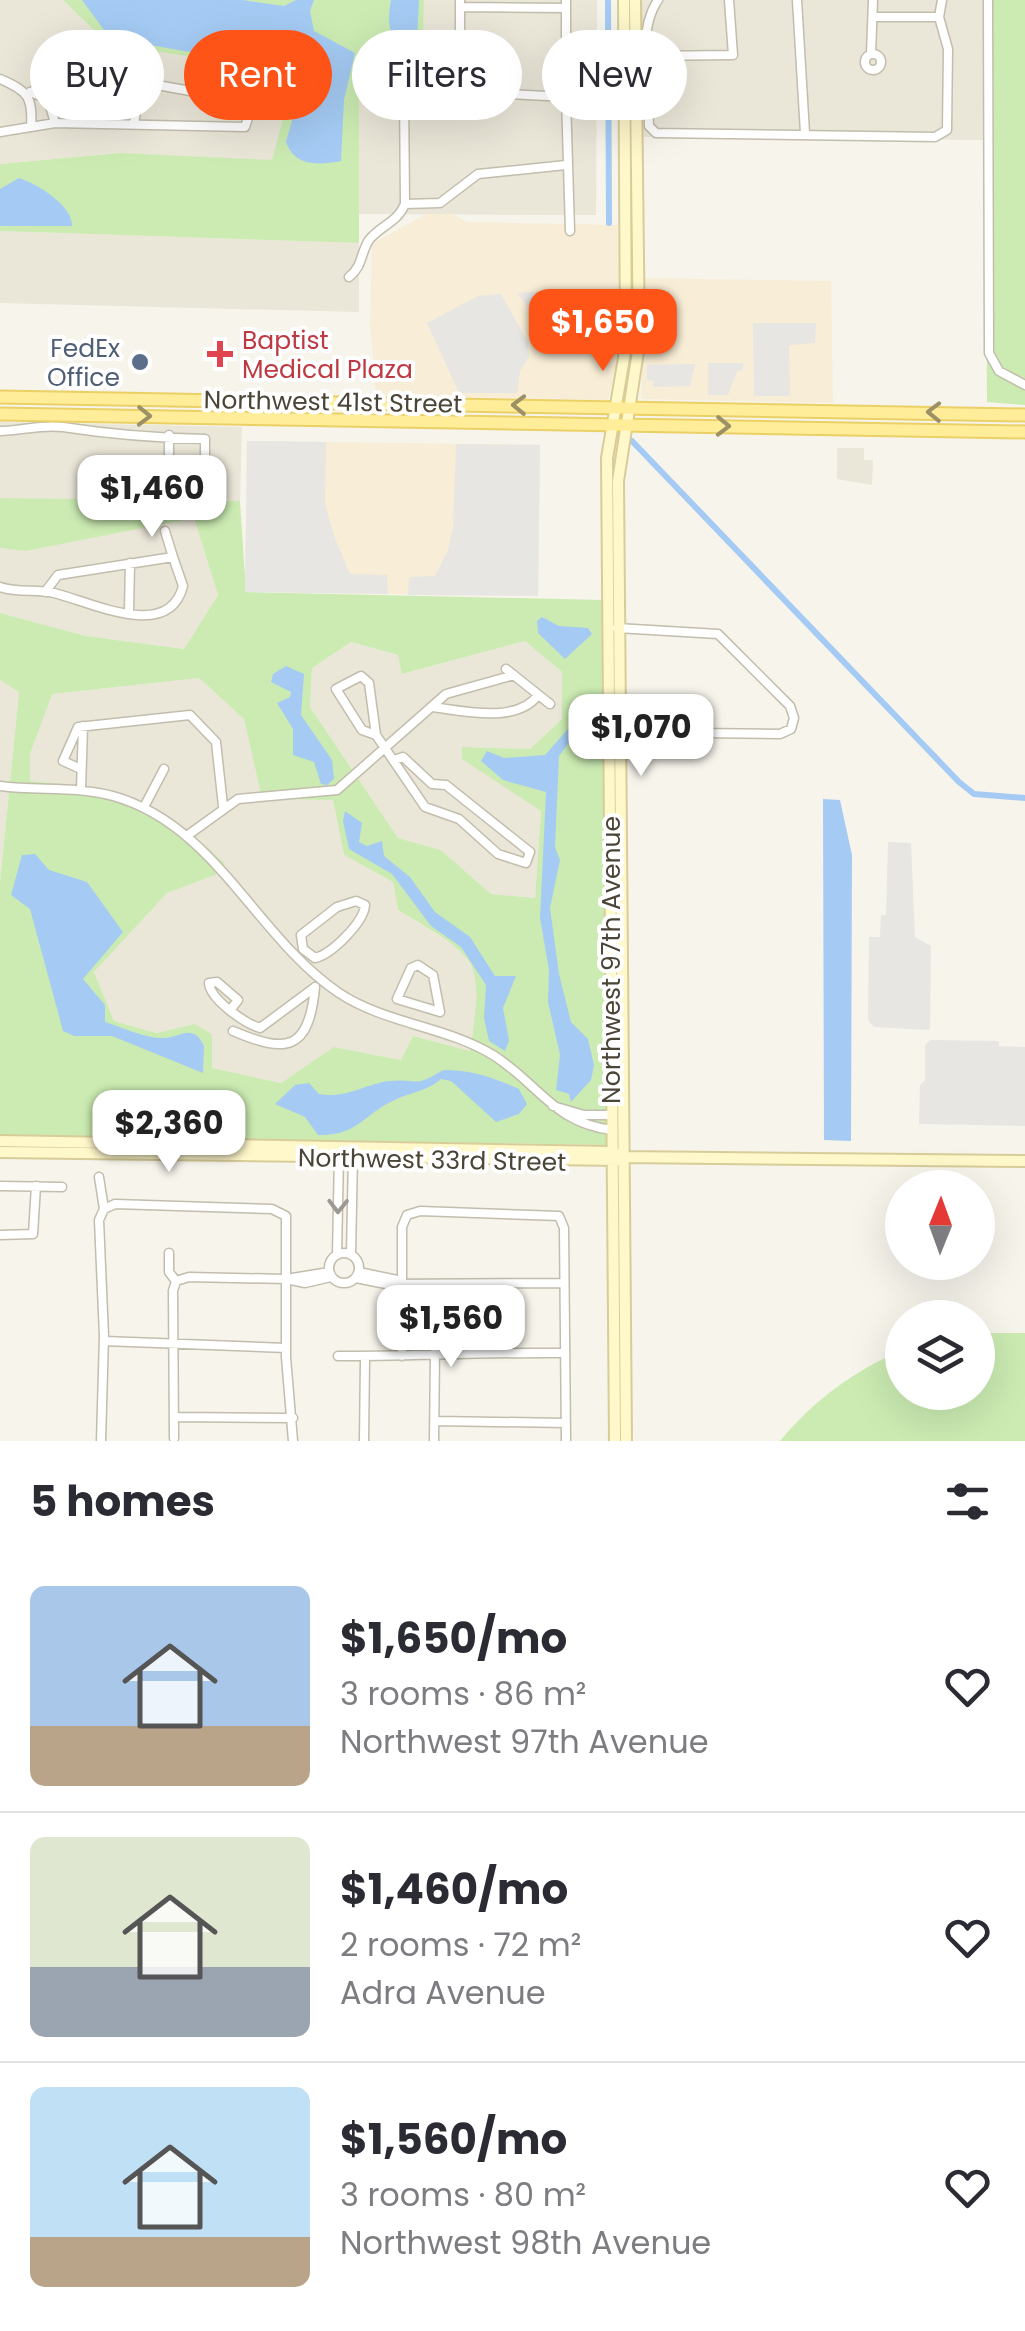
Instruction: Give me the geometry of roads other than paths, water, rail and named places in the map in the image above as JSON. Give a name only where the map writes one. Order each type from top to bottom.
[{"type":"main road","name":"Northwest 41st Street","points":[[0,397],[1025,415]]},
{"type":"main road","points":[[798,427],[799,411]]},
{"type":"main road","points":[[820,428],[842,411],[856,428]]},
{"type":"main road","points":[[881,428],[898,412]]},
{"type":"main road","points":[[973,430],[974,412]]},
{"type":"main road","name":"Northwest 41st Street","points":[[0,414],[1025,432]]},
{"type":"street","name":"Northwest 97th Avenue","points":[[623,408],[624,0]]},
{"type":"street","name":"Northwest 97th Avenue","points":[[615,1441],[614,628],[619,424],[639,345],[635,0]]},
{"type":"street","points":[[648,30],[650,12],[658,0]]},
{"type":"street","points":[[687,56],[733,55],[728,0]]},
{"type":"street","points":[[797,0],[804,133]]},
{"type":"street","points":[[871,54],[873,0]]},
{"type":"street","points":[[649,120],[656,133],[671,134],[935,137],[946,132],[948,49],[939,18],[942,0]]},
{"type":"street","points":[[988,0],[989,353],[1007,378],[1025,382]]},
{"type":"street","points":[[460,30],[460,3],[566,4],[566,30]]},
{"type":"street","points":[[874,18],[939,18]]},
{"type":"street","points":[[0,79],[30,92]]},
{"type":"street","points":[[0,132],[55,123],[245,127],[251,116],[250,102],[142,84],[134,122]]},
{"type":"street","points":[[31,120],[31,127]]},
{"type":"street","points":[[348,277],[360,268],[373,236],[398,219],[405,204],[404,120]]},
{"type":"street","points":[[566,120],[570,230]]},
{"type":"street","points":[[405,204],[440,203],[478,174],[566,166]]},
{"type":"street","points":[[96,433],[102,428],[98,416]]},
{"type":"street","points":[[190,417],[190,438]]},
{"type":"street","points":[[0,431],[37,427],[96,433],[169,435],[205,439],[204,466],[168,466],[169,435]]},
{"type":"street","points":[[0,588],[45,592],[82,604],[162,615],[174,606],[183,588],[164,531]]},
{"type":"street","points":[[45,592],[58,575],[173,557]]},
{"type":"street","points":[[129,612],[130,563]]},
{"type":"street","points":[[614,628],[704,630],[721,636],[793,710],[790,729],[774,734],[615,732]]},
{"type":"street","points":[[188,835],[223,806],[258,794],[325,795],[343,787],[432,706],[465,686],[510,672],[550,704]]},
{"type":"street","points":[[380,753],[373,735],[369,683],[361,676],[336,689],[373,735],[388,746],[394,760],[425,806],[458,820],[498,854],[526,862],[530,852],[524,844],[496,828],[446,786],[432,784],[403,757],[394,760]]},
{"type":"street","points":[[432,706],[513,711],[527,708],[538,695]]},
{"type":"street","points":[[82,769],[63,762],[73,731],[83,726],[192,716],[216,742],[223,806]]},
{"type":"street","points":[[82,790],[83,726]]},
{"type":"street","points":[[144,807],[164,768]]},
{"type":"street","points":[[0,786],[82,790],[144,807],[188,835],[297,960],[318,978],[353,1002],[452,1035],[495,1056],[573,1121],[612,1130]]},
{"type":"street","points":[[350,902],[365,905],[364,915],[325,955],[315,958],[306,952],[300,944],[301,935],[350,902]]},
{"type":"street","points":[[297,960],[306,952]]},
{"type":"street","points":[[416,964],[433,975],[441,1005],[438,1012],[418,1008],[396,998],[416,964]]},
{"type":"street","points":[[246,1022],[237,1033],[274,1048],[293,1040],[312,1012],[318,978]]},
{"type":"street","points":[[231,1009],[246,1022],[265,1027],[314,988]]},
{"type":"street","name":"Northwest 97th Avenue","points":[[616,996],[612,1130],[626,1441]]},
{"type":"street","points":[[414,1024],[418,1008]]},
{"type":"street","points":[[553,1106],[584,1114],[612,1115]]},
{"type":"street","name":"Northwest 33rd Street","points":[[0,1141],[339,1153]]},
{"type":"street","name":"Northwest 33rd Street","points":[[0,1152],[1025,1160]]},
{"type":"street","points":[[330,1274],[337,1255],[339,1153]]},
{"type":"street","points":[[353,1153],[351,1255],[357,1275]]},
{"type":"street","points":[[99,1178],[104,1209],[99,1220],[104,1341],[101,1441]]},
{"type":"street","points":[[0,1186],[62,1187]]},
{"type":"street","points":[[0,1235],[33,1234],[36,1186]]},
{"type":"street","points":[[104,1209],[113,1204],[169,1205],[283,1213],[293,1441]]},
{"type":"street","points":[[402,1356],[406,1216],[420,1211],[547,1214],[560,1218],[566,1441]]},
{"type":"street","points":[[169,1254],[170,1272],[176,1282],[174,1438]]},
{"type":"street","points":[[337,1255],[351,1255]]},
{"type":"street","points":[[176,1282],[189,1277],[286,1279],[330,1274],[345,1284],[357,1275],[402,1281],[564,1284]]},
{"type":"street","points":[[104,1341],[286,1348]]},
{"type":"street","points":[[338,1356],[365,1360],[435,1352],[565,1353]]},
{"type":"street","points":[[434,1441],[435,1352]]},
{"type":"street","points":[[364,1441],[365,1360]]},
{"type":"street","points":[[177,1417],[293,1418]]},
{"type":"street","points":[[436,1420],[566,1423]]},
{"type":"water","points":[[82,0],[242,0],[284,6],[296,0],[314,0],[310,11],[314,30],[184,30],[184,51],[164,47],[164,30],[104,30]]},
{"type":"water","points":[[391,0],[419,0],[418,30],[391,30]]},
{"type":"water","points":[[332,41],[352,51],[344,100],[341,161],[301,160],[286,142],[292,120],[332,120]]},
{"type":"water","points":[[19,178],[61,204],[72,226],[0,226],[0,189]]},
{"type":"water","points":[[542,617],[559,626],[588,628],[592,634],[565,659],[538,633],[537,621]]},
{"type":"water","points":[[286,666],[304,674],[301,715],[332,760],[334,779],[327,785],[321,784],[314,762],[293,755],[293,729],[277,703],[290,697],[291,692],[271,682],[273,674]]},
{"type":"water","points":[[578,702],[590,728],[588,736],[568,744],[559,756],[555,847],[560,860],[550,908],[559,974],[571,1022],[588,1039],[594,1065],[591,1080],[571,1102],[569,1094],[556,1090],[560,1055],[548,1002],[549,970],[540,918],[546,792],[503,780],[481,761],[487,751],[504,758],[545,755],[569,728],[572,703]]},
{"type":"water","points":[[823,799],[840,800],[852,855],[851,1141],[824,1140]]},
{"type":"water","points":[[345,811],[362,823],[359,842],[367,846],[382,841],[384,856],[410,877],[435,912],[470,937],[495,976],[516,976],[503,1008],[509,1040],[505,1051],[489,1041],[484,1018],[486,985],[461,947],[431,926],[392,874],[349,849],[343,821]]},
{"type":"water","points":[[35,854],[49,870],[87,882],[123,932],[83,979],[105,1005],[105,1022],[155,1038],[195,1034],[204,1046],[203,1073],[112,1036],[74,1036],[63,1031],[30,909],[11,895],[22,855]]},
{"type":"water","points":[[443,1070],[473,1073],[519,1089],[527,1104],[519,1114],[496,1122],[451,1081],[441,1079],[386,1105],[352,1128],[318,1135],[305,1117],[275,1104],[295,1085],[309,1083],[319,1094],[338,1095],[390,1081],[421,1081]]},
{"type":"waterway","points":[[608,0],[609,223]]},
{"type":"waterway","points":[[632,441],[959,782],[974,794],[1025,798]]},
{"type":"place","name":"Baptist Medical Plaza","points":[[220,354]]},
{"type":"place","name":"FedEx Office","points":[[140,362]]}]
